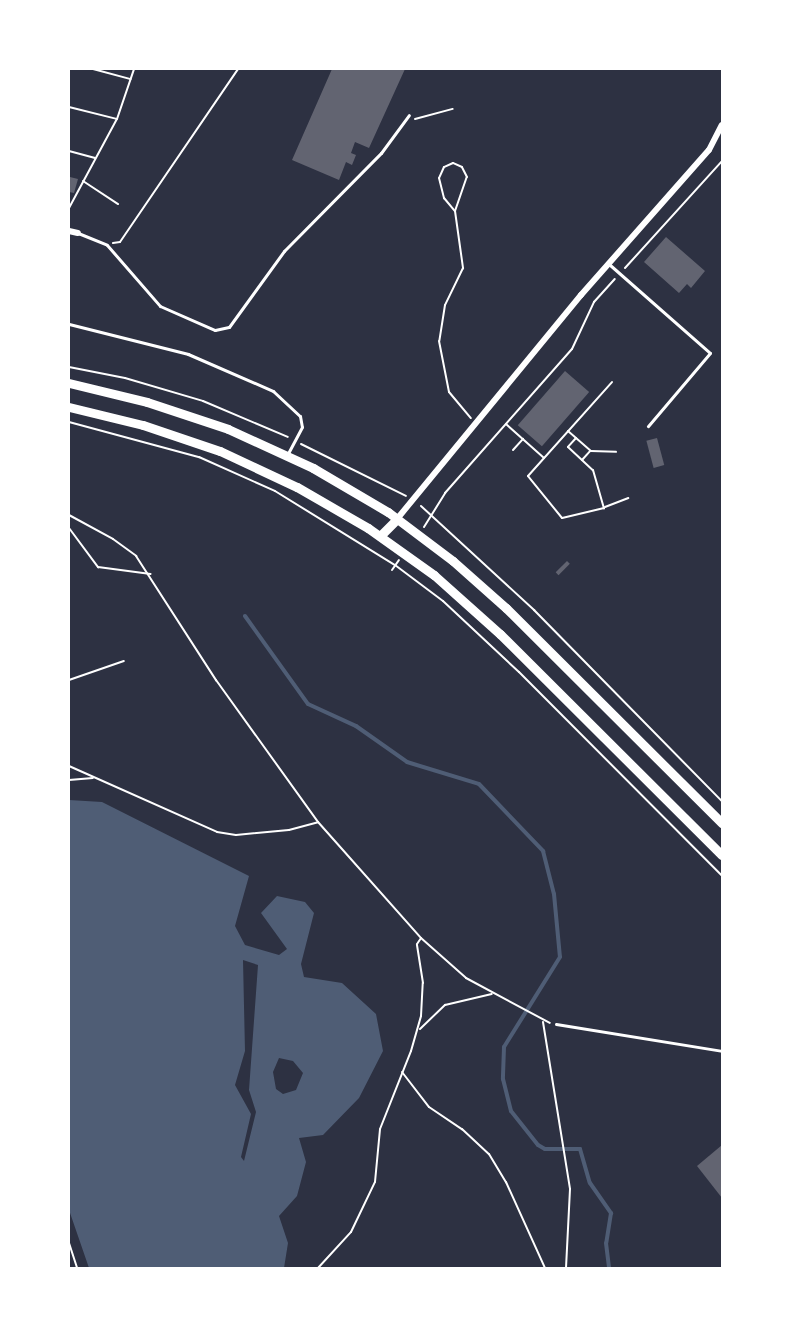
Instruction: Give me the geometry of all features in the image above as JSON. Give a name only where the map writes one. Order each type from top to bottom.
[{"type":"main road","points":[[70,384],[195,417],[288,455],[397,519],[506,608],[722,823]]},
{"type":"main road","points":[[69,407],[143,424],[220,451],[310,493],[380,536],[439,579],[500,634],[722,855]]},
{"type":"main road","points":[[380,536],[397,519]]},
{"type":"street","points":[[397,519],[609,264],[709,150],[722,125]]},
{"type":"street","points":[[69,231],[78,233]]},
{"type":"lane","points":[[78,233],[107,245],[160,306],[215,330],[229,327],[284,251],[381,153],[410,115]]},
{"type":"lane","points":[[609,264],[710,353],[648,426]]},
{"type":"lane","points":[[69,324],[188,354],[273,391],[300,416],[302,427],[288,455]]},
{"type":"lane","points":[[556,1024],[722,1051]]},
{"type":"path","points":[[93,69],[132,79]]},
{"type":"path","points":[[69,208],[117,119],[134,69]]},
{"type":"path","points":[[107,245],[120,242],[238,69]]},
{"type":"path","points":[[69,106],[117,119]]},
{"type":"path","points":[[404,122],[453,109]]},
{"type":"path","points":[[69,151],[95,158]]},
{"type":"path","points":[[433,514],[446,493],[572,350],[594,302],[722,161]]},
{"type":"path","points":[[454,211],[467,177],[462,167],[453,163],[444,167],[439,178],[444,198],[454,211],[463,267],[445,305],[439,340],[449,393],[477,424]]},
{"type":"path","points":[[83,181],[118,204]]},
{"type":"path","points":[[612,382],[528,476],[562,518],[604,508],[628,498]]},
{"type":"path","points":[[69,422],[118,432],[221,467],[275,491],[395,565],[443,601],[519,672],[722,876]]},
{"type":"path","points":[[506,424],[545,459]]},
{"type":"path","points":[[568,431],[591,451],[616,452]]},
{"type":"path","points":[[576,438],[568,447],[593,470],[604,508]]},
{"type":"path","points":[[513,450],[523,439]]},
{"type":"path","points":[[582,460],[591,451]]},
{"type":"path","points":[[396,489],[433,514],[451,531],[454,540],[534,610],[722,801]]},
{"type":"path","points":[[69,515],[113,538],[151,574],[216,680],[318,822],[421,938],[459,973],[543,1022],[556,1024]]},
{"type":"path","points":[[69,528],[98,567],[151,574]]},
{"type":"path","points":[[392,570],[395,565]]},
{"type":"path","points":[[69,680],[124,661]]},
{"type":"path","points":[[69,766],[217,832],[236,835],[289,830],[318,822]]},
{"type":"path","points":[[69,780],[94,778]]},
{"type":"path","points":[[318,1268],[351,1232],[366,1207],[375,1182],[380,1129],[418,1032],[423,1000],[417,945],[421,938]]},
{"type":"path","points":[[418,1032],[446,1005],[492,994]]},
{"type":"path","points":[[543,1022],[570,1198],[566,1268]]},
{"type":"path","points":[[402,1072],[429,1107],[489,1154],[506,1182],[545,1268]]},
{"type":"path","points":[[69,1243],[77,1268]]},
{"type":"water","points":[[69,800],[102,802],[249,876],[235,926],[245,945],[279,955],[287,949],[261,913],[277,896],[305,902],[314,913],[301,964],[304,977],[342,983],[376,1014],[383,1051],[359,1098],[323,1135],[299,1138],[306,1162],[297,1196],[279,1216],[288,1243],[284,1268],[89,1268],[69,1210]],"holes":[[[243,960],[258,965],[249,1090],[256,1112],[244,1161],[241,1157],[251,1114],[235,1085],[245,1051]],[[279,1058],[293,1061],[303,1073],[296,1090],[283,1094],[276,1089],[273,1072]]]},
{"type":"building","points":[[332,69],[405,69],[369,148],[355,142],[351,153],[356,155],[352,165],[346,162],[339,180],[292,160]]},
{"type":"building","points":[[70,177],[78,179],[74,193],[69,192]]},
{"type":"building","points":[[666,237],[705,271],[691,288],[687,284],[679,293],[644,262]]},
{"type":"building","points":[[565,371],[589,392],[542,446],[518,425]]},
{"type":"building","points":[[657,438],[664,465],[654,468],[646,441]]},
{"type":"building","points":[[567,561],[570,564],[559,575],[556,572]]},
{"type":"building","points":[[722,1145],[722,1198],[697,1166]]},
{"type":"waterway","points":[[245,616],[308,704],[356,726],[407,762],[479,784],[543,851],[554,894],[560,957],[504,1047],[503,1079],[511,1111],[538,1145],[545,1149],[580,1149],[590,1183],[611,1213],[606,1243],[609,1268]]}]
